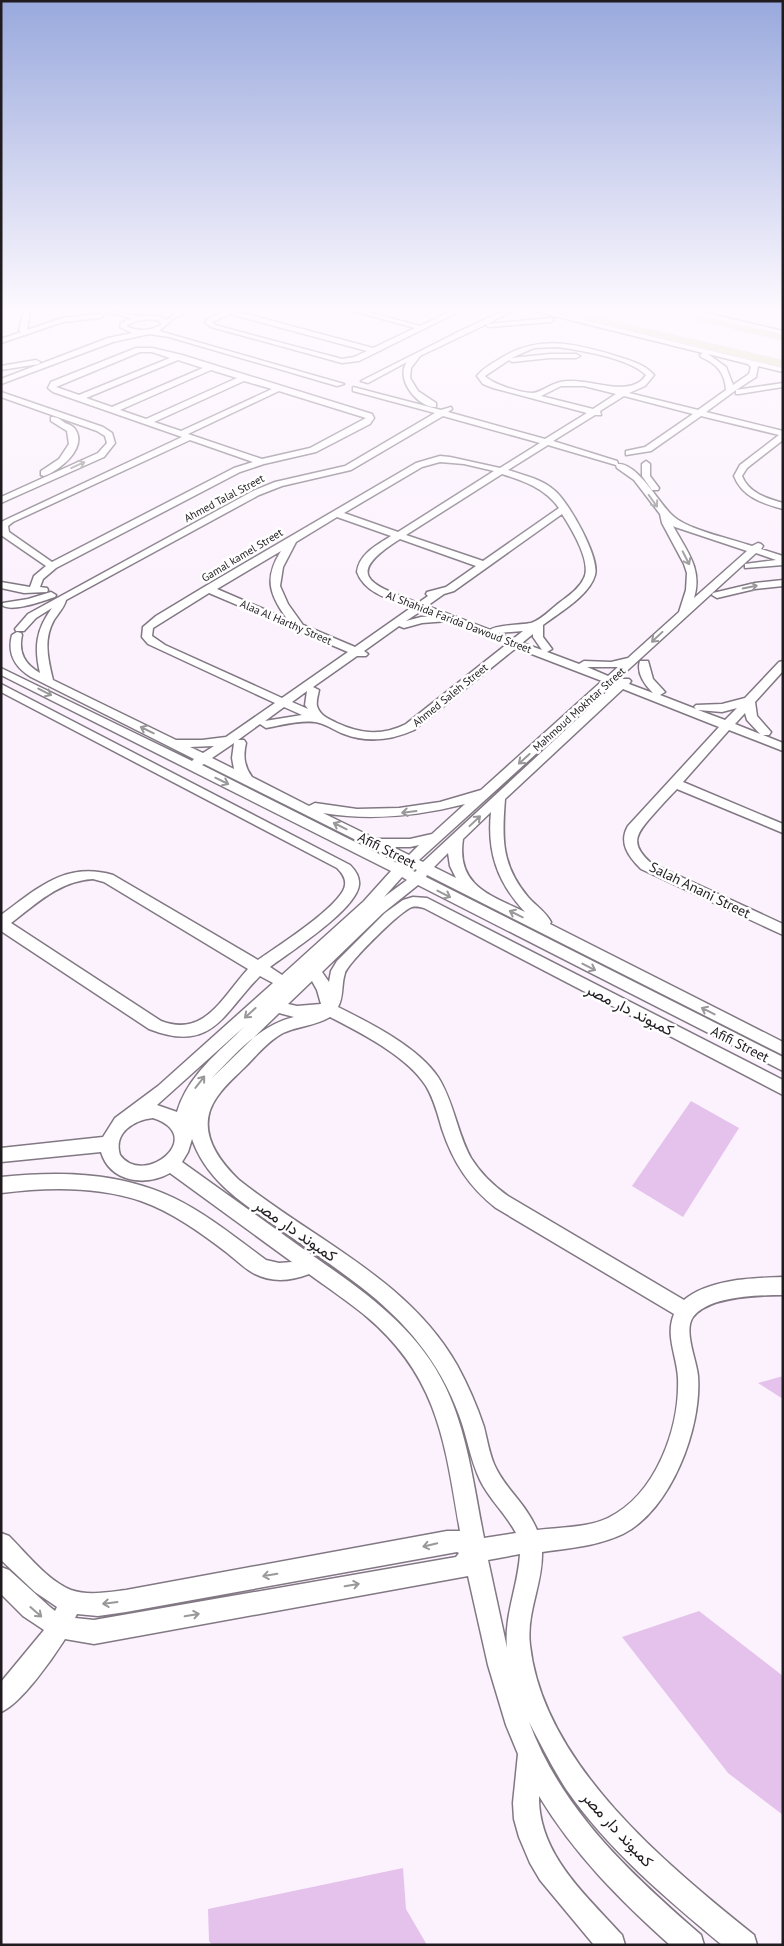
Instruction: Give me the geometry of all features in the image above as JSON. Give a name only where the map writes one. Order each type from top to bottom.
[{"type":"street","points":[[1,493],[55,466],[68,454],[74,441],[71,430],[65,425],[15,402]]},
{"type":"street","points":[[1,500],[101,455],[112,443],[109,435],[100,429],[18,402]]},
{"type":"street","points":[[89,402],[261,462]]},
{"type":"street","points":[[112,410],[131,402]]},
{"type":"street","points":[[146,422],[191,402]]},
{"type":"street","points":[[52,566],[4,533],[4,525],[10,520],[253,402]]},
{"type":"street","points":[[34,590],[38,578],[52,566],[231,473],[261,462],[313,450],[366,422],[370,418],[367,414],[327,402]]},
{"type":"street","points":[[409,402],[552,441],[573,439]]},
{"type":"street","points":[[418,402],[473,420],[522,432],[543,432],[573,439],[635,468],[647,462],[722,402]]},
{"type":"street","points":[[429,402],[439,409]]},
{"type":"street","points":[[557,402],[596,412]]},
{"type":"street","points":[[612,403],[626,402]]},
{"type":"street","points":[[653,402],[672,407],[698,420]]},
{"type":"street","name":"Al Shahida Farida Dawoud Street","points":[[612,403],[596,412],[573,439],[552,441],[365,560],[361,570],[362,576],[370,585],[425,606],[448,602],[492,632],[762,735],[783,747]]},
{"type":"street","points":[[672,407],[718,404]]},
{"type":"street","points":[[718,404],[731,423]]},
{"type":"street","points":[[672,407],[679,414],[698,420],[731,423],[782,436]]},
{"type":"street","name":"Ahmed Talal Street","points":[[4,604],[42,598],[72,585],[272,486],[348,468],[422,424],[439,409]]},
{"type":"street","name":"Ahmed Talal Street","points":[[3,650],[41,610],[264,482],[322,470],[344,462],[439,409]]},
{"type":"street","points":[[422,424],[441,420],[473,420]]},
{"type":"street","points":[[684,613],[692,587],[692,574],[688,561],[668,527],[664,515],[636,476],[612,458],[648,448],[698,420]]},
{"type":"street","points":[[760,430],[767,438],[770,446]]},
{"type":"street","points":[[522,432],[532,454],[550,451],[573,439]]},
{"type":"street","points":[[782,436],[743,467],[738,476],[743,487],[749,492],[783,506]]},
{"type":"street","points":[[630,453],[643,456],[647,462],[645,472],[649,480],[680,519],[694,526],[760,549],[783,560]]},
{"type":"street","name":"Gamal kamel Street","points":[[287,704],[161,647],[147,637],[146,630],[154,621],[425,462],[448,459],[478,465],[529,480],[549,490],[556,497],[563,509],[567,529]]},
{"type":"street","points":[[478,465],[516,463],[529,480]]},
{"type":"street","points":[[478,465],[488,482],[529,480]]},
{"type":"street","points":[[262,722],[263,704],[256,690],[281,691],[309,688],[336,664],[359,653],[374,638],[400,624],[421,620],[448,602],[484,565],[563,509]]},
{"type":"street","points":[[336,514],[484,565]]},
{"type":"street","points":[[664,515],[688,529],[724,541],[783,553]]},
{"type":"street","points":[[378,528],[421,524],[423,539],[432,547]]},
{"type":"street","points":[[378,528],[383,536],[383,549],[432,547]]},
{"type":"street","points":[[532,531],[567,529]]},
{"type":"street","name":"Ahmed Saleh Street","points":[[287,704],[348,732],[365,736],[385,736],[403,731],[576,594],[591,572],[589,557],[567,529]]},
{"type":"street","points":[[293,539],[280,561],[275,580],[280,600],[299,628]]},
{"type":"street","points":[[724,541],[744,564],[783,560]]},
{"type":"street","name":"Mahmoud Mokhtar Street","points":[[639,661],[684,613],[760,549]]},
{"type":"street","name":"Mahmoud Mokhtar Street","points":[[306,970],[370,905],[405,866],[438,836],[494,794],[639,661],[717,596],[744,564]]},
{"type":"street","points":[[717,596],[755,586],[783,583]]},
{"type":"street","points":[[1,585],[15,589],[34,590],[72,585]]},
{"type":"street","name":"Alaa Al Harthy Street","points":[[208,589],[359,653]]},
{"type":"street","points":[[400,624],[400,609],[397,595],[424,595],[448,602]]},
{"type":"street","points":[[42,598],[39,602],[45,604],[65,596]]},
{"type":"street","points":[[48,682],[41,657],[41,636],[50,616],[65,596]]},
{"type":"street","points":[[202,764],[425,606],[448,602]]},
{"type":"street","points":[[4,604],[17,612],[20,623],[19,632]]},
{"type":"street","points":[[538,624],[538,637],[544,651],[497,658],[492,632],[538,624]]},
{"type":"street","name":"Afifi Street","points":[[19,632],[14,644],[14,653],[25,669],[173,743],[202,764],[247,780],[367,839],[405,866]]},
{"type":"street","points":[[329,640],[351,642],[374,638]]},
{"type":"street","points":[[329,640],[337,651],[336,664]]},
{"type":"street","points":[[639,661],[655,694],[599,698],[582,666],[611,665],[639,661]]},
{"type":"street","name":"Salah Anani Street","points":[[783,664],[633,828],[630,843],[638,859],[656,871],[783,930]]},
{"type":"street","name":"Afifi Street","points":[[1,671],[202,764],[723,1027],[783,1049]]},
{"type":"street","points":[[1,687],[342,865],[349,871],[352,879],[349,895],[304,936],[259,968],[224,1009],[205,1025],[186,1031],[166,1030],[155,1025],[1,923],[63,879],[80,874],[98,875],[108,878],[259,968],[278,994],[284,1010],[292,1012],[329,1009],[398,1050],[423,1070],[441,1096],[461,1156],[473,1175],[489,1192],[502,1202],[686,1311]]},
{"type":"street","points":[[309,688],[311,705],[319,719]]},
{"type":"street","points":[[749,701],[751,716],[762,735],[732,738],[709,744],[711,731],[698,710],[732,707],[749,701]]},
{"type":"street","points":[[262,722],[292,718],[319,719]]},
{"type":"street","name":"Al Shahida Farida Dawoud Street","points":[[762,735],[783,739]]},
{"type":"street","points":[[173,743],[202,744],[235,741]]},
{"type":"street","points":[[235,741],[239,766],[247,780]]},
{"type":"street","points":[[674,783],[783,829]]},
{"type":"street","points":[[294,803],[343,813],[393,814],[494,794],[498,853],[503,869],[524,902],[561,936]]},
{"type":"street","name":"Mahmoud Mokhtar Street","points":[[306,970],[420,874],[456,838],[494,794]]},
{"type":"street","points":[[367,839],[396,844],[418,842],[438,836]]},
{"type":"street","points":[[456,838],[454,861],[458,872],[476,894]]},
{"type":"street","name":"Afifi Street","points":[[420,874],[476,894],[561,936],[723,1027],[783,1065]]},
{"type":"street","name":"كمبوند دار مصر","points":[[744,1945],[671,1883],[603,1818],[561,1760],[544,1727],[530,1693],[522,1670],[518,1649],[520,1608],[532,1561],[530,1542],[523,1522],[490,1480],[468,1412],[449,1371],[430,1341],[398,1304],[233,1186],[215,1168],[203,1148],[199,1125],[204,1103],[217,1084],[275,1030],[318,1017],[329,1009],[334,1000],[336,980],[343,963],[400,908],[406,904],[420,902],[433,906],[783,1088]]},
{"type":"street","points":[[306,970],[278,994],[198,1083],[184,1111],[182,1126],[184,1135],[183,1145],[179,1155],[171,1164],[150,1173],[129,1172],[120,1168],[113,1161],[109,1144],[112,1134],[119,1125],[164,1091],[306,970]]},
{"type":"street","points":[[306,970],[322,983],[326,992],[329,1009]]},
{"type":"street","points":[[128,1118],[147,1111],[165,1113],[175,1118],[182,1126]]},
{"type":"street","points":[[1,1155],[109,1144]]},
{"type":"street","points":[[171,1164],[373,1310],[404,1341],[426,1371],[439,1396],[450,1424],[458,1453],[486,1607],[519,1727],[530,1753],[548,1790],[571,1825],[598,1858],[691,1945]]},
{"type":"street","points":[[1,1184],[36,1180],[64,1180],[117,1186],[166,1203],[189,1215],[260,1267],[272,1272],[285,1273],[310,1265]]},
{"type":"street","points":[[1,1544],[54,1593],[72,1601],[96,1605],[447,1542],[459,1541],[475,1551],[575,1537],[612,1528],[627,1520],[641,1508],[652,1493],[670,1461],[685,1422],[689,1399],[688,1376],[680,1338],[680,1328],[686,1311],[694,1302],[705,1297],[770,1286],[783,1286]]},
{"type":"street","points":[[1,1578],[34,1612],[61,1627],[82,1631],[106,1630],[462,1567],[475,1551]]},
{"type":"street","points":[[1,1700],[49,1645],[61,1627],[72,1601]]},
{"type":"street","points":[[530,1753],[526,1804],[531,1835],[537,1850],[554,1877],[612,1945]]},
{"type":"shaded area","points":[[691,1101],[739,1128],[683,1217],[632,1186]]},
{"type":"shaded area","points":[[783,1376],[783,1399],[758,1383]]},
{"type":"shaded area","points":[[699,1611],[783,1676],[783,1815],[728,1773],[622,1637]]},
{"type":"shaded area","points":[[403,1868],[406,1909],[427,1945],[212,1945],[209,1941],[208,1909]]}]
